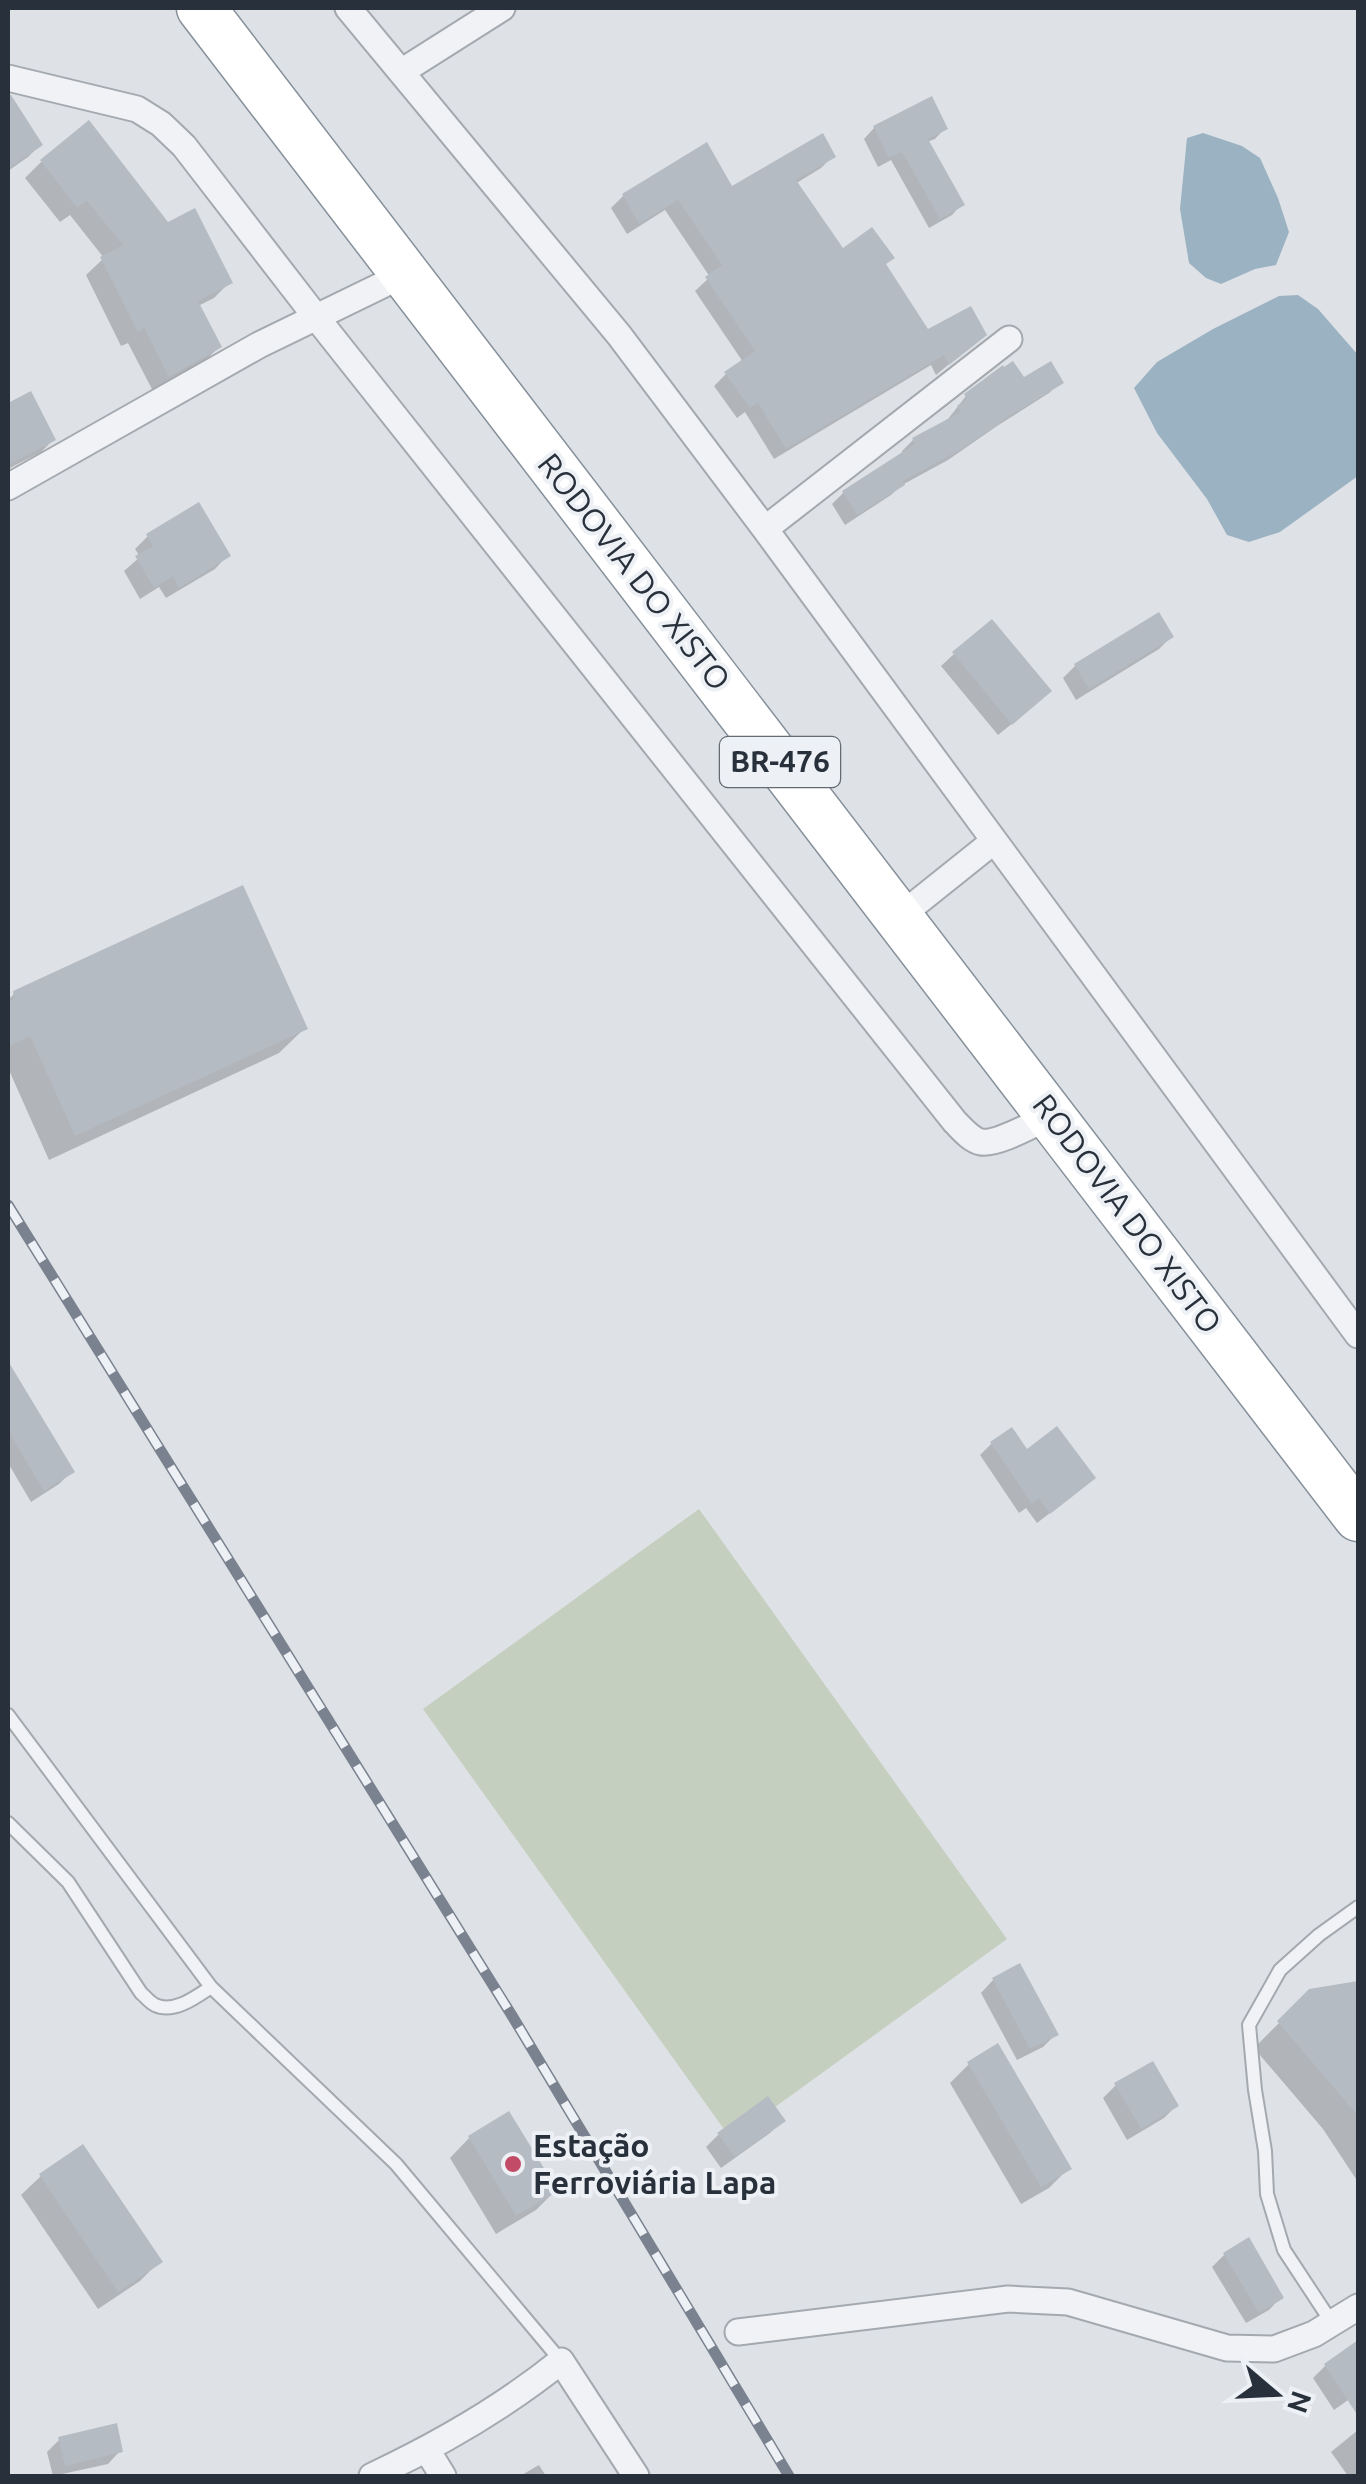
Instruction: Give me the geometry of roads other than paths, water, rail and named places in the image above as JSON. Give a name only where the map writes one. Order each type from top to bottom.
[{"type":"highway","name":"RODOVIA DO XISTO","points":[[201,8],[1358,1517]]},
{"type":"street","points":[[348,8],[619,336],[1358,1335]]},
{"type":"street","points":[[402,72],[502,8]]},
{"type":"street","points":[[8,78],[137,109],[161,124],[184,146],[955,1122],[980,1142],[995,1141],[1051,1116]]},
{"type":"street","points":[[8,488],[260,345],[406,274]]},
{"type":"street","points":[[765,529],[1009,338]]},
{"type":"street","points":[[899,917],[994,842]]},
{"type":"street","points":[[738,2332],[1008,2298],[1068,2302],[1227,2348],[1274,2349],[1314,2334],[1358,2308]]},
{"type":"street","points":[[372,2476],[427,2450],[535,2382],[560,2361],[636,2476]]},
{"type":"street","points":[[427,2450],[443,2476]]},
{"type":"lane","points":[[8,1715],[211,1987],[396,2164],[560,2361]]},
{"type":"lane","points":[[8,1823],[68,1882],[141,1993],[157,2006],[175,2006],[211,1987]]},
{"type":"lane","points":[[1332,2323],[1284,2250],[1268,2194],[1249,2025],[1280,1970],[1358,1907]]},
{"type":"water","points":[[1203,133],[1242,146],[1260,158],[1289,232],[1276,265],[1255,269],[1221,284],[1206,278],[1189,263],[1180,209],[1187,138]]},
{"type":"water","points":[[1298,295],[1318,309],[1358,355],[1358,476],[1280,532],[1249,542],[1227,535],[1207,499],[1157,433],[1134,388],[1157,362],[1213,329],[1279,296]]},
{"type":"railway","points":[[8,1205],[511,2014],[789,2476]]},
{"type":"place","name":"Estação Ferroviária Lapa","points":[[513,2164]]}]
